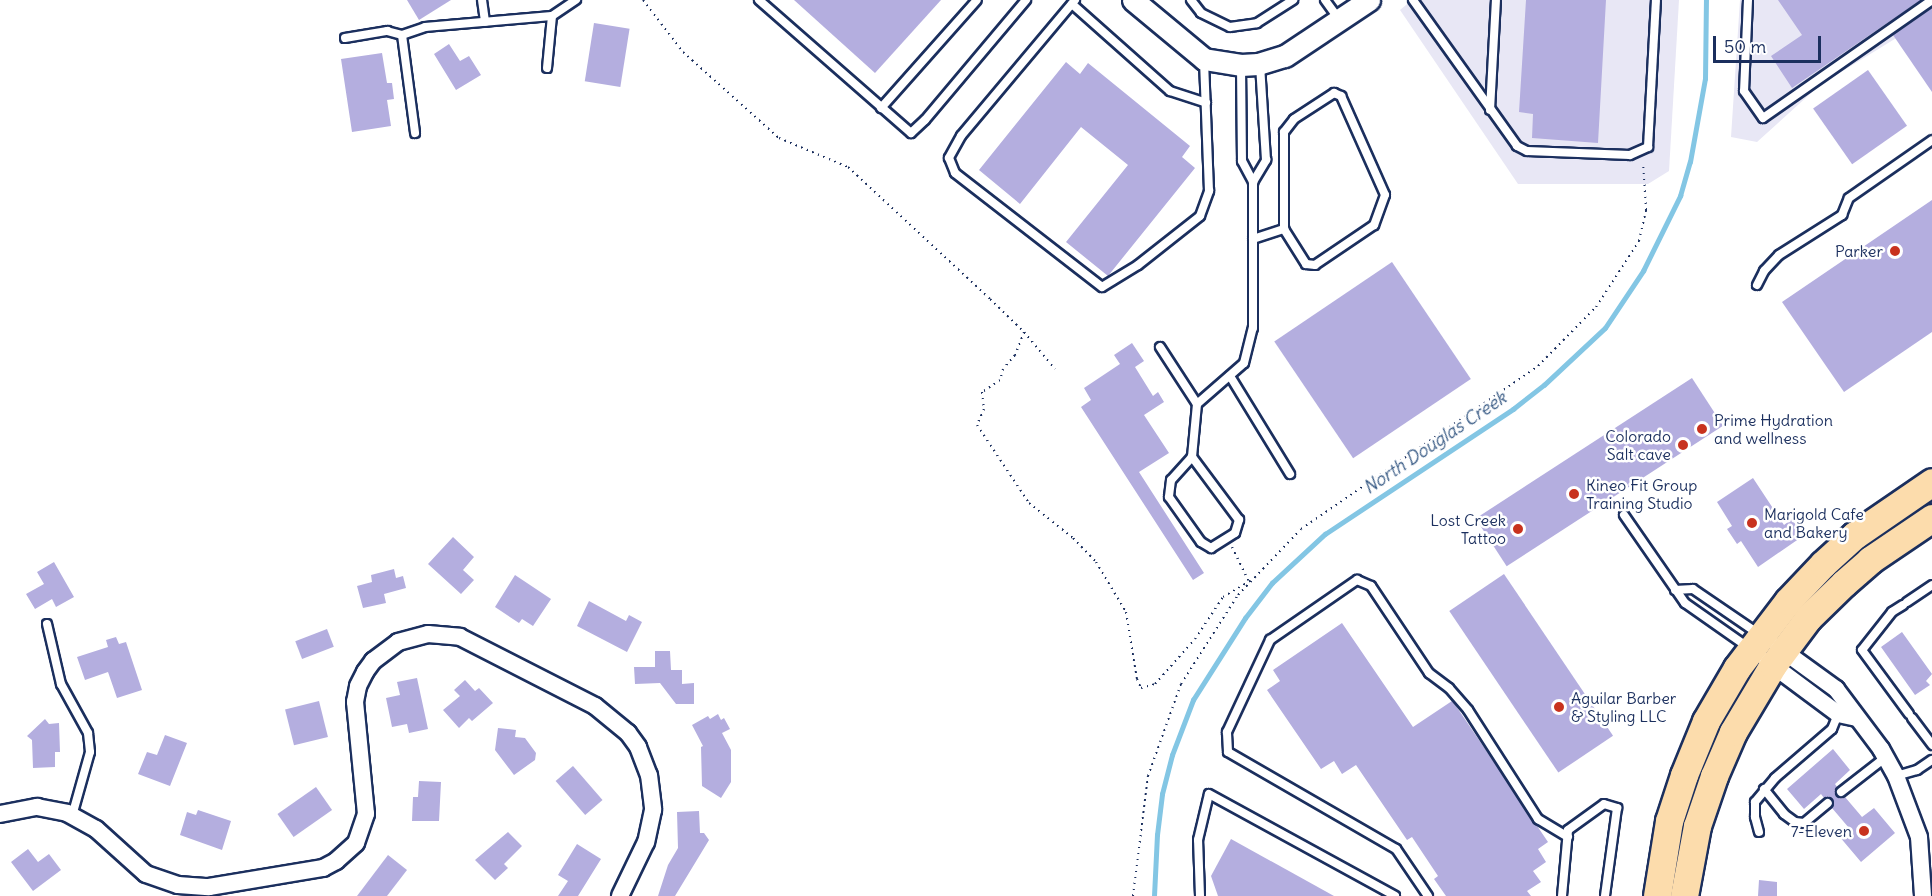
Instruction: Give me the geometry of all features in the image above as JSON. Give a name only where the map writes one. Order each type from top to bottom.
[{"type":"main road","points":[[1657,896],[1669,821],[1683,775],[1706,721],[1756,642],[1788,601],[1855,535],[1932,482]]},
{"type":"main road","points":[[1684,896],[1696,826],[1714,776],[1734,732],[1778,658],[1808,618],[1870,560],[1932,518]]},
{"type":"street","points":[[1133,0],[1204,59],[1250,65],[1302,47],[1369,0]]},
{"type":"street","points":[[0,814],[36,807],[51,808],[72,816],[96,829],[146,874],[178,885],[209,887],[323,868],[336,861],[356,843],[366,814],[356,719],[358,686],[373,661],[398,642],[428,634],[460,636],[572,692],[615,721],[628,733],[644,761],[653,810],[646,842],[620,896]]},
{"type":"street","points":[[1756,642],[1778,658],[1838,714],[1857,718]]},
{"type":"street","points":[[1778,658],[1836,689],[1886,757],[1896,776],[1919,837],[1923,896]]},
{"type":"lane","points":[[482,0],[485,22]]},
{"type":"lane","points":[[345,38],[387,31],[402,35],[425,27],[552,16],[576,0]]},
{"type":"lane","points":[[759,0],[911,133],[917,130],[1026,0]]},
{"type":"lane","points":[[881,108],[977,0]]},
{"type":"lane","points":[[1191,0],[1201,13],[1230,27],[1257,23],[1293,0]]},
{"type":"lane","points":[[1325,0],[1340,20]]},
{"type":"lane","points":[[1413,0],[1517,146],[1527,151],[1630,155],[1648,147],[1656,0]]},
{"type":"lane","points":[[1490,111],[1496,0]]},
{"type":"lane","points":[[1749,0],[1744,91],[1763,118],[1932,0]]},
{"type":"lane","points":[[1204,59],[1206,103],[1209,191],[1200,216],[1138,265],[1102,287],[955,173],[949,158],[961,136],[1073,2],[1170,91],[1206,103]]},
{"type":"lane","points":[[547,68],[552,16]]},
{"type":"lane","points":[[402,35],[415,133]]},
{"type":"lane","points":[[1197,404],[1244,363],[1252,328],[1253,182],[1242,161],[1250,65]]},
{"type":"lane","points":[[1250,65],[1266,160],[1253,182]]},
{"type":"lane","points":[[1334,93],[1341,96],[1385,195],[1374,225],[1315,265],[1306,264],[1284,229],[1284,132],[1294,119],[1334,93]]},
{"type":"lane","points":[[1757,285],[1764,271],[1779,255],[1842,215],[1849,198],[1932,141]]},
{"type":"lane","points":[[1253,239],[1284,229]]},
{"type":"lane","points":[[1160,347],[1197,404],[1192,457],[1171,480],[1169,496],[1201,542],[1211,548],[1235,533],[1239,520],[1192,457]]},
{"type":"lane","points":[[1230,376],[1290,474]]},
{"type":"lane","points":[[1624,514],[1684,603],[1756,642]]},
{"type":"lane","points":[[1428,896],[1396,849],[1228,752],[1227,732],[1270,640],[1357,580],[1371,586],[1429,673],[1449,688],[1467,710],[1538,819],[1568,837]]},
{"type":"lane","points":[[1932,585],[1892,612],[1862,650],[1932,745]]},
{"type":"lane","points":[[1675,590],[1693,589],[1756,642]]},
{"type":"lane","points":[[47,624],[61,684],[88,734],[90,752],[72,816]]},
{"type":"lane","points":[[1760,832],[1755,818],[1755,802],[1764,789],[1832,729],[1838,714]]},
{"type":"lane","points":[[1841,792],[1886,757]]},
{"type":"lane","points":[[1896,776],[1917,770],[1932,760]]},
{"type":"lane","points":[[1764,789],[1784,814],[1795,822],[1804,824],[1828,803]]},
{"type":"lane","points":[[1200,896],[1198,840],[1209,794],[1395,896]]},
{"type":"lane","points":[[1562,896],[1568,830],[1604,804],[1617,808],[1605,896]]},
{"type":"path","points":[[643,0],[683,52],[779,138],[848,167],[1024,332],[1055,369]]},
{"type":"path","points":[[1024,332],[1015,355],[1003,369],[1000,380],[982,392],[984,409],[977,425],[1029,503],[1073,538],[1096,562],[1126,612],[1137,679],[1141,688],[1155,684],[1175,658],[1195,639],[1223,597],[1254,578],[1301,529],[1538,366],[1596,307],[1639,241],[1646,210],[1642,150]]},
{"type":"path","points":[[1228,538],[1249,582]]},
{"type":"path","points":[[1133,896],[1148,776],[1181,684],[1238,595],[1249,582]]},
{"type":"shaded area","points":[[1412,0],[1679,0],[1669,171],[1648,184],[1518,184],[1400,10]]},
{"type":"shaded area","points":[[1740,0],[1932,0],[1932,16],[1820,85],[1757,142],[1731,137]]},
{"type":"building","points":[[407,0],[451,0],[419,20]]},
{"type":"building","points":[[794,0],[941,0],[875,73]]},
{"type":"building","points":[[1526,0],[1606,0],[1598,143],[1532,138],[1533,114],[1519,112]]},
{"type":"building","points":[[1778,0],[1921,0],[1792,88],[1771,56],[1802,35]]},
{"type":"building","points":[[1932,8],[1932,92],[1893,35]]},
{"type":"building","points":[[594,23],[630,29],[620,87],[585,81]]},
{"type":"building","points":[[449,44],[460,61],[469,56],[481,75],[456,90],[434,54]]},
{"type":"building","points":[[382,53],[387,83],[392,83],[394,99],[387,100],[391,126],[352,132],[341,59]]},
{"type":"building","points":[[1066,62],[1080,74],[1088,63],[1190,146],[1182,157],[1195,168],[1108,276],[1066,242],[1128,165],[1081,127],[1020,204],[979,170]]},
{"type":"building","points":[[1868,70],[1907,126],[1852,164],[1813,108]]},
{"type":"building","name":"Parker","points":[[1932,200],[1932,332],[1844,392],[1782,302]]},
{"type":"building","points":[[1392,262],[1471,379],[1353,458],[1274,341]]},
{"type":"building","points":[[1132,343],[1144,361],[1135,367],[1153,396],[1158,392],[1164,402],[1144,415],[1169,453],[1139,472],[1204,573],[1193,580],[1081,407],[1091,400],[1084,388],[1120,364],[1114,355]]},
{"type":"building","points":[[1692,378],[1723,426],[1507,566],[1476,519]]},
{"type":"building","points":[[1753,478],[1784,525],[1792,519],[1803,536],[1758,567],[1741,541],[1737,544],[1727,529],[1732,526],[1717,502]]},
{"type":"building","points":[[453,537],[474,557],[463,570],[474,580],[461,594],[428,564]]},
{"type":"building","points":[[54,562],[74,597],[56,607],[52,599],[35,609],[26,594],[44,584],[37,572]]},
{"type":"building","points":[[394,569],[396,578],[403,576],[406,588],[384,594],[386,603],[363,608],[357,586],[372,582],[371,575]]},
{"type":"building","points":[[1504,574],[1613,736],[1558,773],[1449,611]]},
{"type":"building","points":[[515,575],[551,599],[533,626],[522,619],[519,623],[495,607]]},
{"type":"building","points":[[589,601],[626,621],[629,615],[642,622],[627,652],[577,626]]},
{"type":"building","points":[[1342,623],[1413,727],[1452,701],[1454,703],[1548,842],[1538,849],[1546,862],[1533,871],[1541,882],[1527,891],[1531,896],[1446,896],[1434,879],[1438,876],[1412,837],[1407,840],[1356,765],[1342,774],[1334,761],[1321,769],[1267,690],[1280,681],[1273,670]]},
{"type":"building","points":[[327,629],[334,647],[302,659],[295,641]]},
{"type":"building","points":[[1902,632],[1932,674],[1926,681],[1930,685],[1915,695],[1881,647]]},
{"type":"building","points":[[116,637],[119,644],[126,642],[142,690],[117,698],[108,672],[85,680],[77,657],[108,647],[106,640]]},
{"type":"building","points":[[655,651],[670,651],[671,670],[682,670],[682,684],[694,683],[694,704],[676,704],[660,683],[635,684],[634,667],[655,667]]},
{"type":"building","points":[[417,678],[428,729],[409,733],[407,724],[392,727],[386,698],[400,695],[397,682]]},
{"type":"building","points":[[465,680],[475,691],[479,688],[493,703],[472,721],[469,718],[459,728],[443,710],[460,696],[454,690]]},
{"type":"building","points":[[319,701],[328,737],[294,745],[285,709]]},
{"type":"building","points":[[718,714],[721,720],[724,718],[730,729],[722,733],[731,750],[731,782],[721,798],[702,786],[701,747],[703,746],[692,725],[708,716],[710,719]]},
{"type":"building","points":[[45,719],[49,724],[59,723],[60,752],[55,752],[55,767],[33,768],[32,740],[27,736]]},
{"type":"building","points":[[498,728],[516,730],[515,737],[525,738],[536,753],[535,760],[514,775],[495,750]]},
{"type":"building","points":[[165,735],[187,743],[170,786],[138,774],[147,752],[157,755]]},
{"type":"building","points":[[1833,749],[1850,770],[1835,784],[1836,795],[1839,798],[1845,797],[1862,817],[1874,808],[1895,833],[1861,862],[1839,836],[1849,828],[1832,808],[1832,799],[1824,798],[1821,794],[1804,809],[1787,789]]},
{"type":"building","points":[[573,766],[603,800],[585,815],[556,781]]},
{"type":"building","points":[[419,781],[441,782],[439,821],[412,821],[413,797],[418,797]]},
{"type":"building","points":[[316,787],[332,810],[294,837],[277,814]]},
{"type":"building","points":[[198,810],[231,821],[222,850],[180,835],[187,812],[196,815]]},
{"type":"building","points":[[699,811],[700,833],[704,833],[709,840],[675,896],[658,896],[668,865],[678,848],[677,812]]},
{"type":"building","points":[[508,832],[522,846],[504,864],[508,868],[495,880],[475,860]]},
{"type":"building","points":[[1231,839],[1334,896],[1218,896],[1211,876]]},
{"type":"building","points":[[577,844],[601,859],[578,896],[558,896],[568,881],[558,875]]},
{"type":"building","points":[[28,849],[38,862],[49,854],[61,870],[33,891],[11,862]]},
{"type":"building","points":[[388,855],[407,870],[387,896],[357,896]]},
{"type":"building","points":[[1759,880],[1777,882],[1777,896],[1758,896]]},
{"type":"waterway","name":"North Douglas Creek","points":[[1154,896],[1162,794],[1172,755],[1193,700],[1245,618],[1272,583],[1325,534],[1513,409],[1544,385],[1605,328],[1643,271],[1680,196],[1690,162],[1705,79],[1706,0]]},
{"type":"place","name":"Parker","points":[[1895,251]]},
{"type":"place","name":"Prime Hydration and wellness","points":[[1702,429]]},
{"type":"place","name":"Colorado Salt cave","points":[[1683,445]]},
{"type":"place","name":"Kineo Fit Group Training Studio","points":[[1574,494]]},
{"type":"place","name":"Marigold Cafe and Bakery","points":[[1752,523]]},
{"type":"place","name":"Lost Creek Tattoo","points":[[1518,529]]},
{"type":"place","name":"Aguilar Barber & Styling LLC","points":[[1559,707]]},
{"type":"place","name":"7-Eleven","points":[[1864,831]]}]
